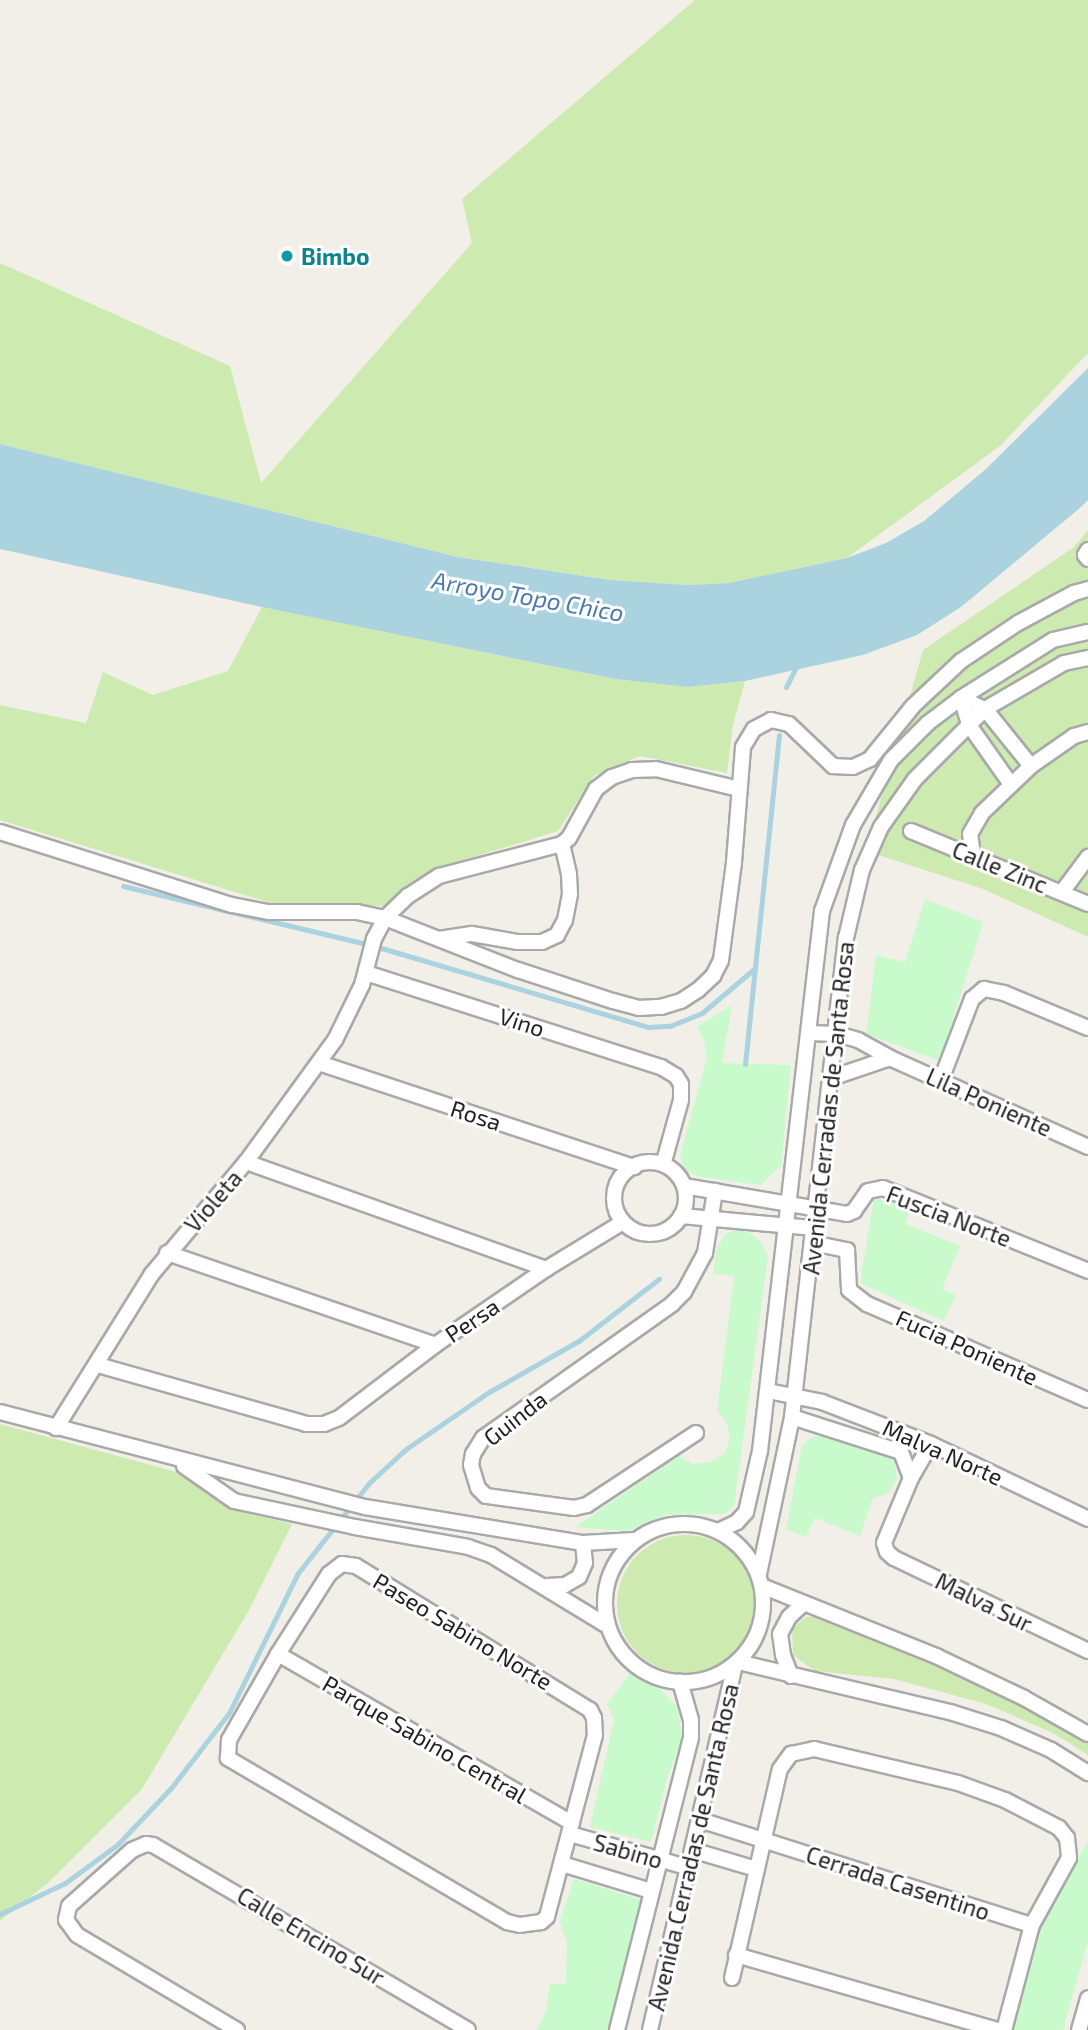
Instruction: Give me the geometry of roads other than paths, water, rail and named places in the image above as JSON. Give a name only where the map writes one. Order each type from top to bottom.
[{"type":"street","points":[[1088,550],[1085,555],[1088,559]]},
{"type":"street","points":[[0,832],[232,905],[269,912],[357,912],[385,918],[518,970],[613,1001],[639,1008],[662,1007],[681,1001],[713,976],[721,960],[743,747],[754,729],[766,721],[789,724],[832,766],[853,767],[870,759],[913,706],[961,661],[1018,623],[1074,593],[1088,589]]},
{"type":"street","name":"Avenida Cerradas de Santa Rosa","points":[[718,1531],[737,1522],[751,1499],[768,1391],[822,911],[853,825],[891,760],[928,723],[961,698],[1053,640],[1088,632]]},
{"type":"street","name":"Avenida Cerradas de Santa Rosa","points":[[761,1580],[792,1417],[850,918],[862,870],[881,827],[915,779],[985,709],[1064,663],[1088,658]]},
{"type":"street","points":[[961,698],[985,709],[1031,766]]},
{"type":"street","points":[[961,698],[969,725],[1010,783]]},
{"type":"street","points":[[973,855],[970,834],[982,813],[1010,783],[1074,736],[1088,732]]},
{"type":"street","points":[[385,918],[408,896],[439,876],[562,844],[569,838],[596,789],[611,777],[656,769],[739,789]]},
{"type":"street","name":"Calle Zinc","points":[[911,831],[1088,904]]},
{"type":"street","points":[[439,939],[472,934],[518,942],[542,942],[557,935],[565,920],[570,894],[569,874],[562,844]]},
{"type":"street","points":[[1062,892],[1088,857]]},
{"type":"street","name":"Violeta","points":[[56,1428],[98,1365],[152,1273],[246,1162],[319,1063],[352,1010],[374,940],[385,918]]},
{"type":"street","name":"Vino","points":[[366,972],[648,1063],[676,1076],[681,1084],[681,1100],[663,1165]]},
{"type":"street","points":[[941,1080],[972,999],[984,989],[1004,993],[1088,1028]]},
{"type":"street","name":"Lila Poniente","points":[[809,1033],[837,1034],[858,1040],[890,1058],[1088,1147]]},
{"type":"street","points":[[831,1078],[890,1058]]},
{"type":"street","name":"Rosa","points":[[319,1063],[634,1167]]},
{"type":"street","points":[[246,1162],[547,1269]]},
{"type":"street","points":[[648,1163],[663,1165],[676,1174],[684,1186],[686,1201],[681,1216],[671,1227],[650,1234],[635,1231],[623,1222],[615,1208],[615,1191],[622,1176],[634,1167],[648,1163]]},
{"type":"street","points":[[684,1186],[817,1208]]},
{"type":"street","name":"Fuscia Norte","points":[[817,1208],[847,1214],[854,1212],[868,1191],[883,1188],[1088,1271]]},
{"type":"street","points":[[713,1217],[716,1191]]},
{"type":"street","points":[[681,1216],[786,1225],[813,1235]]},
{"type":"street","name":"Guinda","points":[[696,1433],[586,1505],[574,1508],[486,1496],[478,1488],[471,1465],[473,1454],[483,1438],[661,1312],[684,1292],[705,1252],[713,1217]]},
{"type":"street","name":"Persa","points":[[98,1365],[306,1424],[324,1424],[339,1418],[435,1345],[547,1269],[623,1222]]},
{"type":"street","name":"Fucia Poniente","points":[[813,1235],[846,1250],[849,1290],[867,1304],[1088,1400]]},
{"type":"street","points":[[167,1253],[435,1345]]},
{"type":"street","points":[[768,1391],[795,1395]]},
{"type":"street","name":"Malva Norte","points":[[795,1395],[822,1402],[931,1444],[1088,1519]]},
{"type":"street","points":[[0,1412],[330,1500],[583,1543],[635,1540]]},
{"type":"street","name":"Malva Norte","points":[[792,1417],[896,1449],[907,1460],[911,1478]]},
{"type":"street","points":[[911,1478],[931,1444]]},
{"type":"street","points":[[175,1459],[234,1501],[355,1527],[468,1547],[491,1555],[547,1586],[608,1626]]},
{"type":"street","name":"Malva Sur","points":[[911,1478],[885,1537],[884,1547],[894,1558],[1088,1651]]},
{"type":"street","points":[[676,1524],[697,1525],[718,1531],[747,1553],[761,1580],[764,1614],[747,1652],[736,1663],[703,1680],[680,1682],[654,1676],[638,1668],[620,1649],[608,1626],[605,1605],[610,1574],[635,1540],[654,1530],[676,1524]]},
{"type":"street","points":[[547,1586],[565,1585],[579,1577],[585,1563],[583,1543]]},
{"type":"street","name":"Paseo Sabino Norte","points":[[278,1654],[328,1574],[342,1564],[356,1566],[583,1703],[594,1718],[595,1735],[571,1829]]},
{"type":"street","points":[[761,1580],[803,1604],[936,1656],[1024,1698],[1088,1734]]},
{"type":"street","points":[[792,1676],[783,1655],[780,1634],[789,1617],[803,1604]]},
{"type":"street","points":[[278,1654],[229,1740],[226,1752],[231,1763],[506,1922],[532,1925],[547,1917],[571,1829]]},
{"type":"street","name":"Parque Sabino Central","points":[[278,1654],[571,1829]]},
{"type":"street","points":[[736,1663],[950,1712],[1001,1728],[1051,1750],[1088,1773]]},
{"type":"street","name":"Avenida Cerradas de Santa Rosa","points":[[650,2030],[736,1663]]},
{"type":"street","name":"Avenida Cerradas de Santa Rosa","points":[[617,2030],[691,1737],[691,1720],[680,1682]]},
{"type":"street","points":[[732,1978],[780,1769],[784,1760],[800,1749],[814,1749],[958,1783],[1005,1800],[1059,1828],[1067,1838],[1069,1857],[1032,1925],[1004,2030]]},
{"type":"street","name":"Cerrada Casentino","points":[[699,1820],[1032,1925]]},
{"type":"street","name":"Sabino","points":[[571,1829],[658,1860],[687,1867]]},
{"type":"street","name":"Calle Encino Sur","points":[[237,2030],[70,1928],[66,1920],[69,1906],[132,1850],[146,1844],[153,1845],[468,2030]]},
{"type":"street","points":[[692,1850],[756,1869]]},
{"type":"street","name":"Sabino","points":[[562,1864],[651,1891]]},
{"type":"street","points":[[736,1955],[998,2030]]},
{"type":"street","points":[[1079,2030],[1088,1998]]},
{"type":"water","name":"Arroyo Topo Chico","points":[[1088,368],[1088,500],[1081,507],[961,607],[917,635],[863,655],[745,681],[687,687],[615,679],[262,607],[0,549],[0,444],[458,557],[610,580],[688,585],[729,583],[847,558],[886,543],[924,521],[986,469]]},
{"type":"waterway","points":[[786,687],[797,665]]},
{"type":"waterway","points":[[745,1064],[779,735]]},
{"type":"waterway","points":[[123,886],[363,943]]},
{"type":"waterway","points":[[378,947],[648,1027],[670,1026],[702,1013],[755,968]]},
{"type":"waterway","points":[[0,1914],[65,1883],[118,1844],[171,1788],[229,1713],[298,1573],[369,1483],[406,1449],[489,1392],[580,1340],[659,1279]]},
{"type":"place","name":"Bimbo","points":[[287,256]]}]
